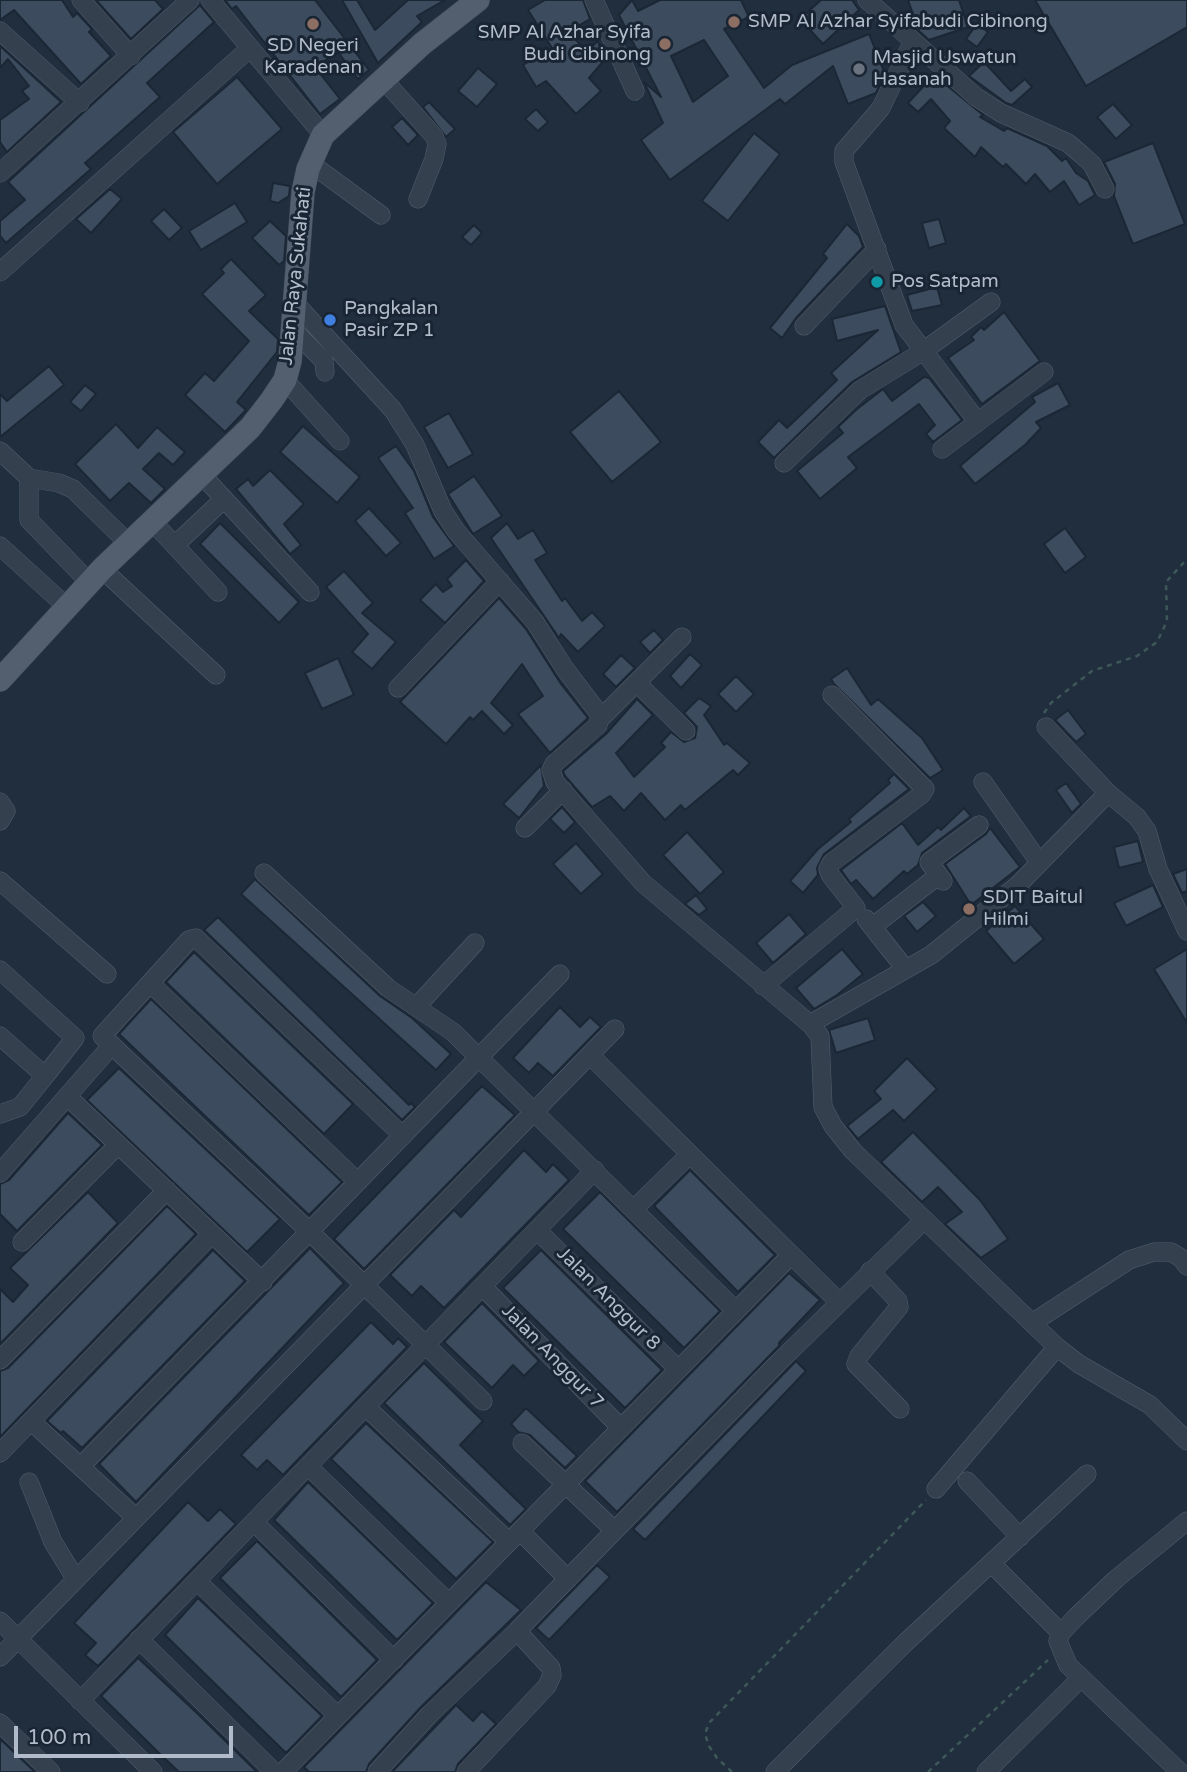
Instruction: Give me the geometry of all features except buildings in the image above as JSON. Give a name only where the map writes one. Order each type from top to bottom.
[{"type":"main road","name":"Jalan Raya Sukahati","points":[[0,680],[128,543],[250,428],[285,380],[294,331],[299,223],[310,163],[323,135],[382,78],[478,0]]},
{"type":"street","points":[[80,0],[131,56]]},
{"type":"street","points":[[0,173],[80,103],[190,0]]},
{"type":"street","points":[[210,0],[323,135]]},
{"type":"street","points":[[594,0],[635,91]]},
{"type":"street","points":[[867,0],[989,106],[1075,149],[1092,164],[1105,190]]},
{"type":"street","points":[[0,31],[80,103]]},
{"type":"street","points":[[914,41],[881,108],[844,151],[844,162],[902,320],[922,352],[977,421]]},
{"type":"street","points":[[0,272],[250,48]]},
{"type":"street","points":[[382,78],[434,136],[437,144],[434,159],[418,198]]},
{"type":"street","points":[[310,163],[381,215]]},
{"type":"street","points":[[804,326],[877,250]]},
{"type":"street","points":[[846,282],[884,271]]},
{"type":"street","points":[[294,302],[393,410],[415,445],[443,511],[456,531],[536,622],[601,718]]},
{"type":"street","points":[[784,463],[860,390],[922,352],[991,302]]},
{"type":"street","points":[[294,331],[324,361],[325,372]]},
{"type":"street","points":[[942,449],[1044,372]]},
{"type":"street","points":[[285,380],[340,441]]},
{"type":"street","points":[[0,451],[29,478],[59,483],[74,489],[128,543]]},
{"type":"street","points":[[201,474],[310,592]]},
{"type":"street","points":[[29,478],[29,520],[216,675]]},
{"type":"street","points":[[175,545],[224,499]]},
{"type":"street","points":[[152,521],[218,592]]},
{"type":"street","points":[[0,546],[67,607]]},
{"type":"street","points":[[398,688],[500,581]]},
{"type":"street","points":[[682,637],[601,718],[598,725],[554,764],[552,776],[643,883],[810,1024],[820,1036],[823,1107],[833,1126],[853,1151],[1057,1347],[1079,1364],[1150,1405],[1187,1441]]},
{"type":"street","points":[[637,683],[686,731]]},
{"type":"street","points":[[832,695],[925,789],[921,796],[831,863],[828,869],[900,962]]},
{"type":"street","points":[[1046,727],[1108,793],[1137,817],[1147,831],[1158,869],[1187,931]]},
{"type":"street","points":[[983,782],[1039,862]]},
{"type":"street","points":[[525,828],[563,790]]},
{"type":"street","points":[[810,1024],[931,956],[1018,885],[1108,793]]},
{"type":"street","points":[[0,802],[6,811],[0,821]]},
{"type":"street","points":[[872,927],[941,878],[929,862],[979,825]]},
{"type":"street","points":[[264,873],[388,988],[442,1022],[735,1310]]},
{"type":"street","points":[[0,881],[107,974]]},
{"type":"street","points":[[763,986],[856,908]]},
{"type":"street","points":[[403,1136],[196,938],[189,940],[102,1036],[310,1232],[483,1401]]},
{"type":"street","points":[[417,1006],[475,943]]},
{"type":"street","points":[[0,970],[75,1038],[20,1107],[0,1114]]},
{"type":"street","points":[[81,1466],[560,974]]},
{"type":"street","points":[[151,984],[358,1182]]},
{"type":"street","points":[[0,1657],[615,1029]]},
{"type":"street","points":[[0,1036],[45,1076]]},
{"type":"street","points":[[0,1173],[112,1045]]},
{"type":"street","points":[[590,1055],[688,1155],[839,1301]]},
{"type":"street","points":[[67,1096],[263,1282]]},
{"type":"street","points":[[22,1242],[118,1145]]},
{"type":"street","points":[[634,1209],[688,1155]]},
{"type":"street","points":[[80,1701],[595,1170]]},
{"type":"street","points":[[0,1360],[167,1190]]},
{"type":"street","points":[[377,1772],[429,1715],[517,1631],[839,1301],[923,1221]]},
{"type":"street","name":"Jalan Anggur 8","points":[[537,1230],[678,1368]]},
{"type":"street","points":[[0,1453],[212,1234]]},
{"type":"street","points":[[1032,1323],[1129,1261],[1154,1252],[1171,1252],[1185,1259]]},
{"type":"street","points":[[283,1772],[790,1255]]},
{"type":"street","points":[[870,1271],[898,1301],[899,1307],[859,1356],[856,1364],[900,1409]]},
{"type":"street","name":"Jalan Anggur 7","points":[[483,1287],[621,1428]]},
{"type":"street","points":[[936,1489],[1057,1347]]},
{"type":"street","points":[[366,1407],[515,1537],[568,1579]]},
{"type":"street","points":[[32,1422],[135,1517]]},
{"type":"street","points":[[522,1443],[614,1530]]},
{"type":"street","points":[[309,1467],[449,1603]]},
{"type":"street","points":[[775,1772],[905,1643],[1087,1474]]},
{"type":"street","points":[[967,1481],[1020,1537]]},
{"type":"street","points":[[29,1482],[49,1534],[75,1578]]},
{"type":"street","points":[[1180,1772],[1081,1678],[1060,1653],[1058,1641],[1061,1633],[1116,1579],[1187,1521]]},
{"type":"street","points":[[255,1523],[394,1660]]},
{"type":"street","points":[[992,1564],[1061,1633]]},
{"type":"street","points":[[197,1581],[337,1715]]},
{"type":"street","points":[[0,1621],[153,1772]]},
{"type":"street","points":[[467,1772],[547,1686],[552,1675],[551,1668],[517,1631]]},
{"type":"street","points":[[139,1639],[274,1772]]},
{"type":"street","points":[[996,1769],[1081,1678]]},
{"type":"street","points":[[0,1723],[51,1772]]},
{"type":"path","points":[[1046,727],[1042,716],[1045,710],[1074,684],[1092,671],[1137,656],[1157,642],[1167,621],[1166,582],[1187,559]]},
{"type":"path","points":[[733,1772],[717,1758],[709,1746],[705,1734],[709,1723],[905,1526],[936,1489]]},
{"type":"path","points":[[928,1772],[1044,1663],[1060,1653]]},
{"type":"place","name":"SMP Al Azhar Syifabudi Cibinong","points":[[734,22]]},
{"type":"place","name":"SD Negeri Karadenan","points":[[313,24]]},
{"type":"place","name":"SMP Al Azhar Syifa Budi Cibinong","points":[[665,44]]},
{"type":"place","name":"Masjid Uswatun Hasanah","points":[[859,69]]},
{"type":"place","name":"Pos Satpam","points":[[877,282]]},
{"type":"place","name":"Pangkalan Pasir ZP 1","points":[[330,320]]},
{"type":"place","name":"SDIT Baitul Hilmi","points":[[969,909]]}]
